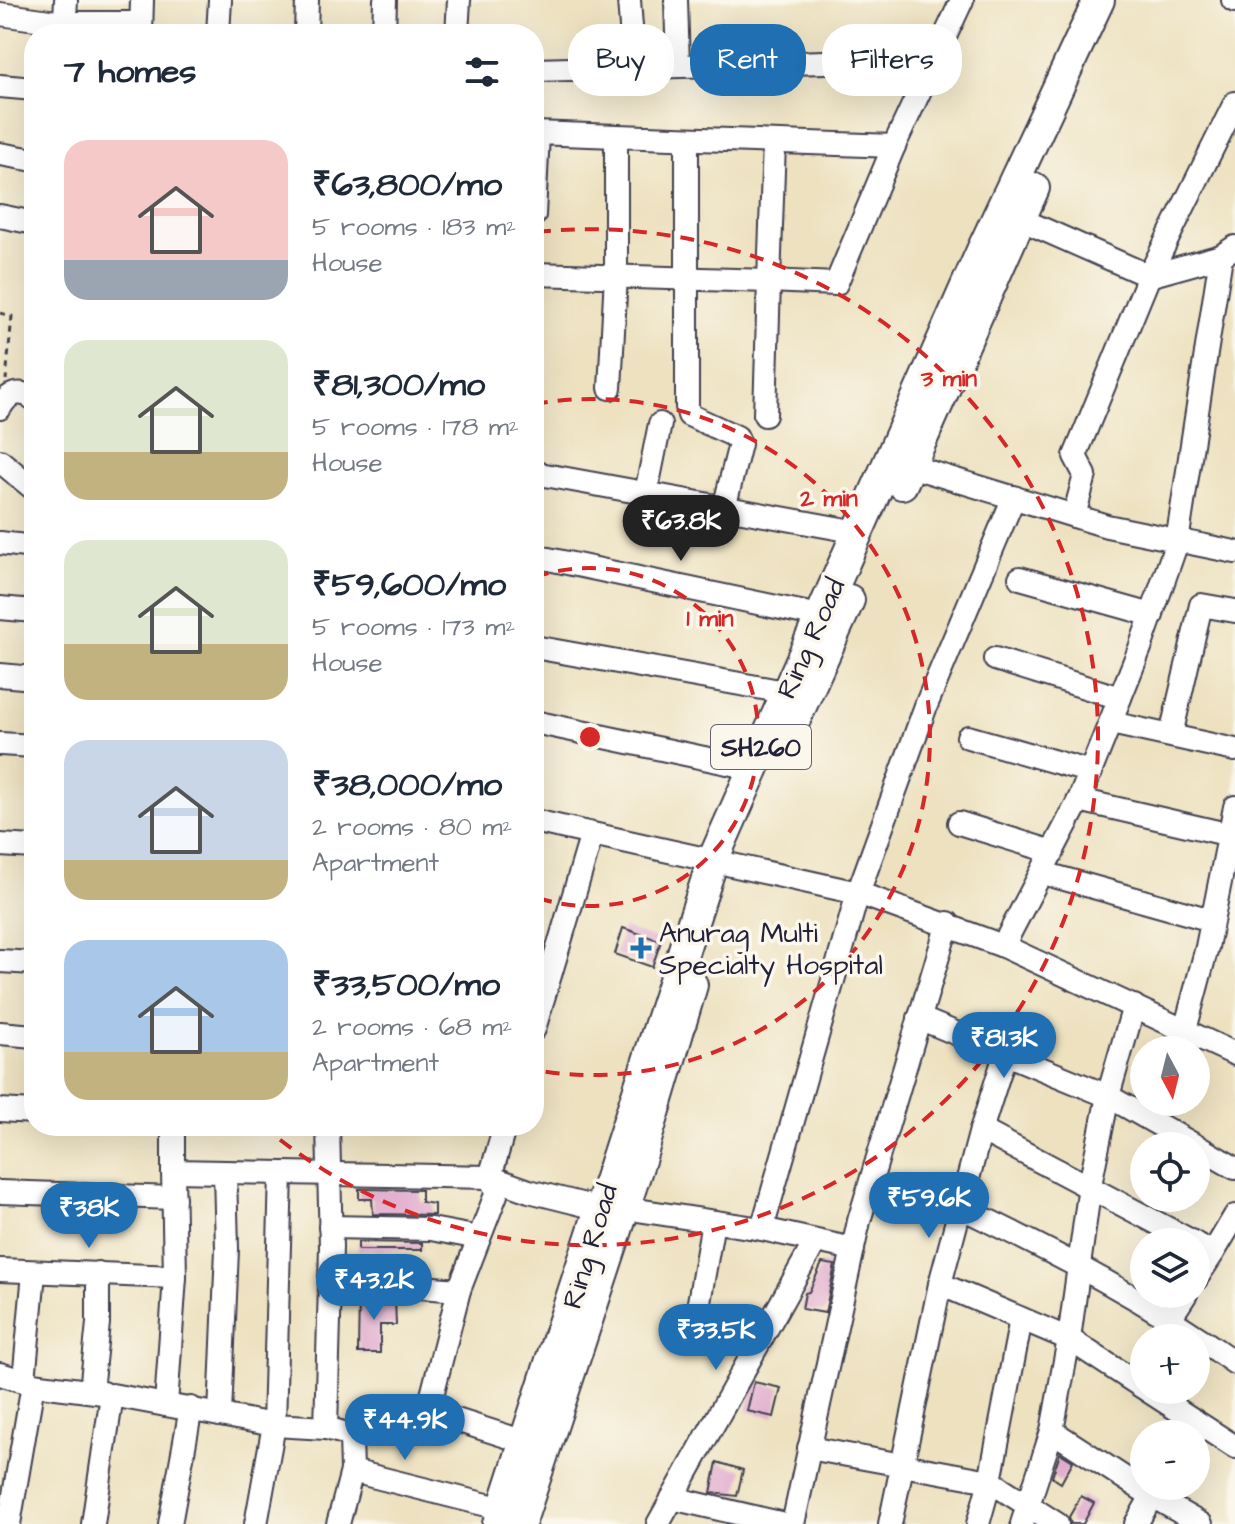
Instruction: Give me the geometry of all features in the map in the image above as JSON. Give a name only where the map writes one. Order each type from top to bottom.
[{"type":"highway","name":"Ring Road","points":[[507,1519],[613,1208],[751,768],[983,248],[1099,0]]},
{"type":"highway","name":"Ring Road","points":[[722,862],[910,466],[1118,0]]},
{"type":"highway","name":"Ring Road","points":[[507,1519],[525,1442],[613,1208]]},
{"type":"street","points":[[64,24],[66,0]]},
{"type":"street","points":[[141,24],[142,0]]},
{"type":"street","points":[[219,24],[220,0]]},
{"type":"street","points":[[306,24],[307,0]]},
{"type":"street","points":[[384,24],[385,0]]},
{"type":"street","points":[[458,24],[459,0]]},
{"type":"street","points":[[629,0],[631,24]]},
{"type":"street","points":[[676,0],[678,66]]},
{"type":"street","points":[[951,24],[962,0]]},
{"type":"street","points":[[0,14],[46,24]]},
{"type":"street","points":[[674,66],[822,62]]},
{"type":"street","points":[[544,70],[568,69]]},
{"type":"street","points":[[0,86],[24,88]]},
{"type":"street","points":[[544,274],[836,284],[918,96]]},
{"type":"street","points":[[1074,516],[1085,475],[1075,456],[1149,276],[1235,103]]},
{"type":"street","points":[[544,134],[894,146]]},
{"type":"street","points":[[610,388],[616,275],[616,138]]},
{"type":"street","points":[[687,140],[689,415],[731,432],[740,444],[724,508]]},
{"type":"street","points":[[765,415],[774,143]]},
{"type":"street","points":[[0,154],[24,158]]},
{"type":"street","points":[[0,216],[24,221]]},
{"type":"street","points":[[1003,946],[1079,800],[1111,723],[1177,542],[1228,252],[1149,276],[1020,219]]},
{"type":"street","points":[[2,404],[24,393]]},
{"type":"street","points":[[646,493],[660,424]]},
{"type":"street","points":[[0,461],[24,481]]},
{"type":"street","points":[[910,466],[1074,516],[1177,542],[1235,552]]},
{"type":"street","points":[[544,475],[858,532]]},
{"type":"street","points":[[762,1229],[858,893],[927,703],[1014,497]]},
{"type":"street","points":[[0,543],[24,546]]},
{"type":"street","points":[[544,558],[819,616]]},
{"type":"street","points":[[1020,578],[1152,615]]},
{"type":"street","points":[[1171,735],[1201,605],[1235,611]]},
{"type":"street","points":[[0,608],[24,610]]},
{"type":"street","points":[[544,649],[785,692]]},
{"type":"street","points":[[995,659],[1120,698]]},
{"type":"street","points":[[0,675],[24,677]]},
{"type":"street","points":[[1111,723],[1235,750]]},
{"type":"street","points":[[544,724],[751,768]]},
{"type":"street","points":[[968,737],[1091,772]]},
{"type":"street","points":[[0,744],[24,745]]},
{"type":"street","points":[[1079,800],[1232,835]]},
{"type":"street","points":[[1185,1030],[1232,835],[1235,807]]},
{"type":"street","points":[[544,823],[858,893],[948,923],[1235,1054]]},
{"type":"street","points":[[959,823],[1053,852]]},
{"type":"street","points":[[544,995],[592,834]]},
{"type":"street","points":[[0,845],[24,846]]},
{"type":"street","points":[[1043,873],[1211,920]]},
{"type":"street","points":[[793,1524],[853,1249],[948,923]]},
{"type":"street","points":[[0,961],[24,962]]},
{"type":"street","points":[[1024,1514],[1052,1431],[1069,1339],[1090,1185],[1108,1096],[1134,1006]]},
{"type":"street","points":[[919,1018],[1108,1096],[1235,1168]]},
{"type":"street","points":[[0,1033],[24,1035]]},
{"type":"street","points":[[890,1524],[940,1284],[981,1130],[1005,1055]]},
{"type":"street","points":[[0,1110],[24,1111]]},
{"type":"street","points":[[981,1130],[1168,1228]]},
{"type":"street","points":[[166,1405],[175,1277],[173,1136]]},
{"type":"street","points":[[326,1428],[330,1280],[328,1136]]},
{"type":"street","points":[[502,1136],[490,1177],[497,1192],[459,1290],[428,1411],[525,1442]]},
{"type":"street","points":[[173,1171],[490,1177],[529,1191],[613,1208],[762,1229],[853,1249]]},
{"type":"street","points":[[220,1415],[227,1249],[225,1172]]},
{"type":"street","points":[[256,1524],[274,1425],[281,1173]]},
{"type":"street","points":[[0,1192],[174,1198]]},
{"type":"street","points":[[962,1208],[1080,1265],[1171,1317],[1235,1363]]},
{"type":"street","points":[[1210,1238],[1235,1216]]},
{"type":"street","points":[[698,1308],[713,1222]]},
{"type":"street","points":[[330,1227],[431,1229],[479,1238]]},
{"type":"street","points":[[658,1524],[815,1242]]},
{"type":"street","points":[[0,1270],[175,1277]]},
{"type":"street","points":[[9,1524],[28,1382],[34,1273]]},
{"type":"street","points":[[93,1524],[102,1393],[98,1273]]},
{"type":"street","points":[[330,1280],[459,1290]]},
{"type":"street","points":[[940,1284],[1069,1339],[1130,1379]]},
{"type":"street","points":[[1171,1317],[1177,1308]]},
{"type":"street","points":[[978,1524],[990,1481],[1021,1319]]},
{"type":"street","points":[[0,1374],[28,1382],[191,1408],[274,1425],[326,1428],[351,1435],[352,1471],[338,1524]]},
{"type":"street","points":[[1169,1404],[1235,1447]]},
{"type":"street","points":[[170,1524],[191,1408]]},
{"type":"street","points":[[1052,1431],[1130,1482]]},
{"type":"street","points":[[809,1448],[990,1481],[1024,1514],[1057,1524]]},
{"type":"street","points":[[352,1471],[507,1519]]},
{"type":"street","points":[[672,1498],[784,1524]]},
{"type":"street","points":[[1136,1524],[1150,1500]]},
{"type":"street","points":[[1159,1500],[1201,1524]]},
{"type":"path","points":[[0,313],[12,316],[2,404]]},
{"type":"building","points":[[623,928],[661,941],[652,967],[615,954]]},
{"type":"building","points":[[359,1189],[421,1190],[421,1202],[434,1204],[434,1215],[373,1214],[372,1199],[359,1199]]},
{"type":"building","points":[[358,1242],[422,1243],[422,1250],[358,1250]]},
{"type":"building","points":[[822,1263],[835,1265],[825,1313],[802,1309],[805,1293],[809,1292]]},
{"type":"building","points":[[359,1296],[395,1299],[396,1325],[380,1325],[380,1353],[358,1353]]},
{"type":"building","points":[[723,1308],[759,1314],[737,1353],[715,1344]]},
{"type":"building","points":[[754,1382],[781,1388],[774,1417],[747,1411]]},
{"type":"building","points":[[1060,1453],[1073,1461],[1061,1483],[1052,1477]]},
{"type":"building","points":[[717,1462],[743,1470],[737,1496],[711,1493]]},
{"type":"building","points":[[1081,1496],[1094,1503],[1083,1524],[1071,1524],[1069,1517]]},
{"type":"place","name":"Anurag Multi Specialty Hospital","points":[[641,948]]}]
